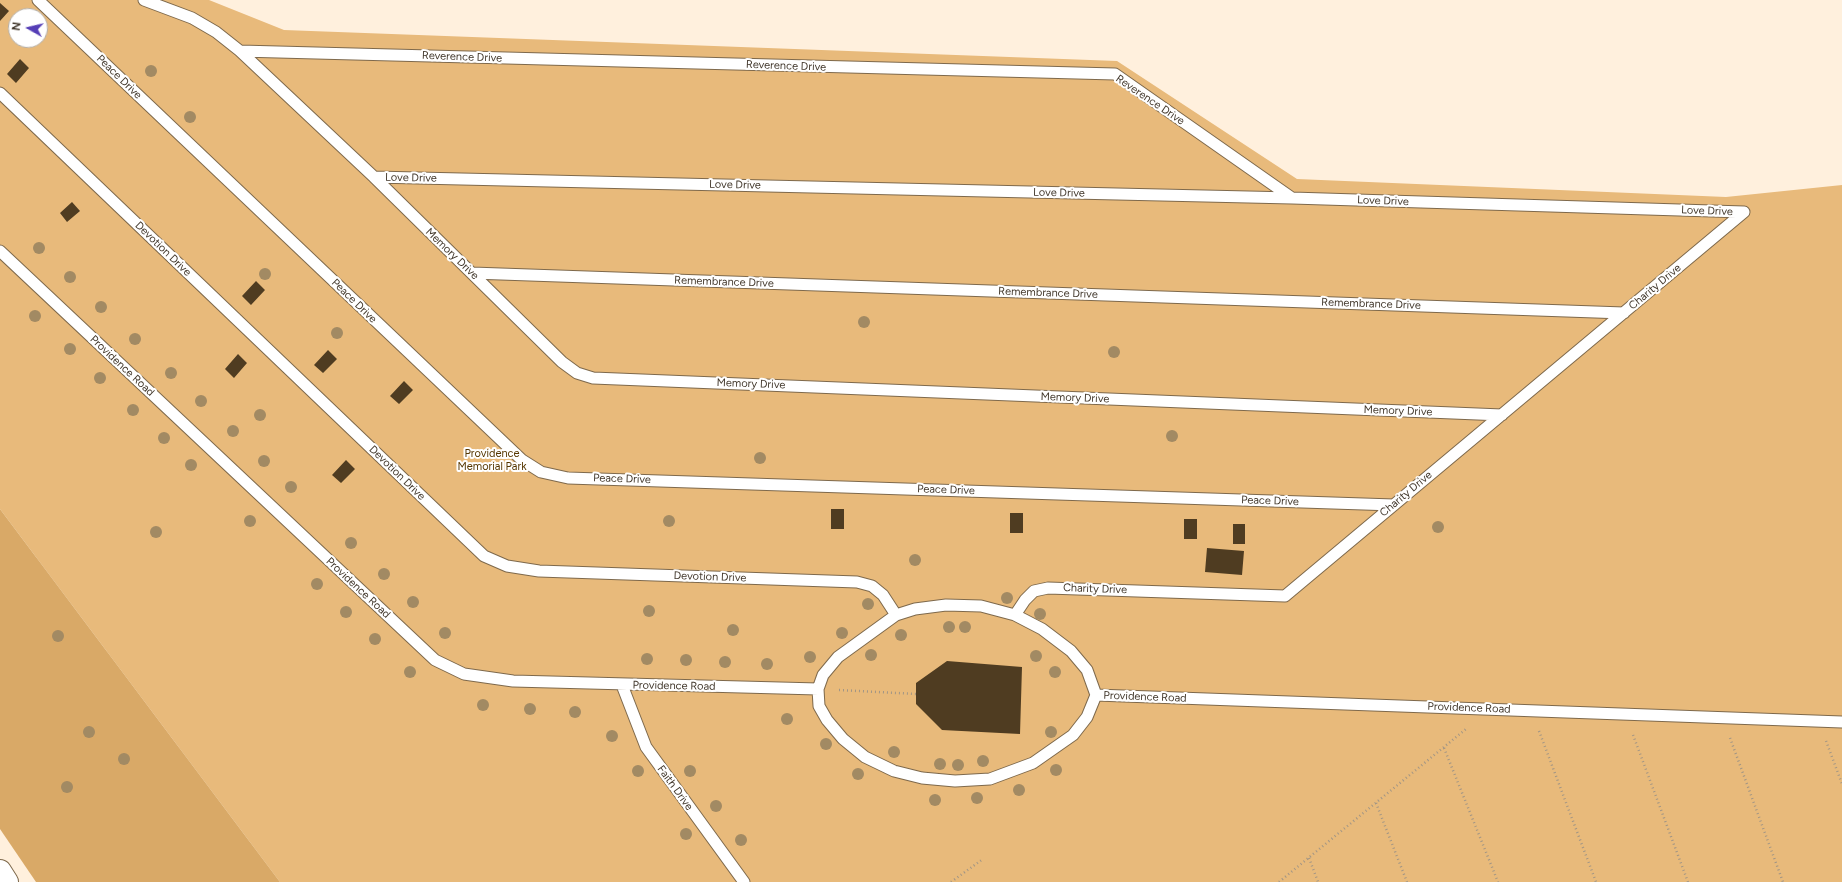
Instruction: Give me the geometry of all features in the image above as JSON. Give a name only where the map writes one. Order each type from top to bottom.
[{"type":"main road","points":[[0,871],[7,882]]},
{"type":"lane","name":"Peace Drive","points":[[38,0],[522,460],[541,472],[568,478],[1394,505]]},
{"type":"lane","name":"Memory Drive","points":[[144,0],[192,18],[216,32],[240,51],[374,177],[562,362],[577,374],[593,378],[1502,415]]},
{"type":"lane","name":"Reverence Drive","points":[[240,51],[1115,74],[1292,198]]},
{"type":"lane","name":"Devotion Drive","points":[[0,93],[484,556],[507,566],[540,571],[857,582],[872,586],[883,595],[896,616]]},
{"type":"lane","name":"Love Drive","points":[[374,177],[1292,198],[1744,212]]},
{"type":"lane","name":"Charity Drive","points":[[1015,615],[1025,600],[1034,591],[1048,588],[1285,596],[1744,212]]},
{"type":"lane","name":"Providence Road","points":[[0,251],[435,660],[464,674],[513,681],[818,689]]},
{"type":"lane","name":"Remembrance Drive","points":[[472,273],[1624,313]]},
{"type":"lane","points":[[946,605],[981,606],[1015,615],[1042,629],[1071,651],[1087,670],[1096,695],[1087,717],[1073,735],[1033,763],[990,779],[955,781],[922,778],[894,771],[865,757],[843,739],[827,720],[819,706],[818,689],[822,675],[838,657],[866,635],[896,616],[915,609],[946,605]]},
{"type":"lane","name":"Faith Drive","points":[[622,685],[646,747],[744,882]]},
{"type":"lane","name":"Providence Road","points":[[1096,695],[1842,722]]},
{"type":"path","points":[[818,689],[916,694]]},
{"type":"path","points":[[1279,882],[1491,709]]},
{"type":"path","points":[[1531,711],[1596,882]]},
{"type":"path","points":[[1625,714],[1688,882]]},
{"type":"path","points":[[1723,718],[1783,882]]},
{"type":"path","points":[[1819,722],[1842,784]]},
{"type":"path","points":[[1444,748],[1498,882]]},
{"type":"path","points":[[1376,803],[1407,882]]},
{"type":"path","points":[[1309,858],[1318,882]]},
{"type":"path","points":[[951,882],[983,859]]},
{"type":"green space","name":"Providence Memorial Park","points":[[0,0],[209,0],[284,30],[1117,61],[1297,179],[1726,197],[1842,185],[1842,882],[280,882],[0,509]]},
{"type":"shaded area","points":[[0,509],[280,882],[36,882],[0,829]]},
{"type":"building","points":[[0,3],[8,10],[8,12],[0,21]]},
{"type":"building","points":[[20,59],[29,68],[16,83],[7,74]]},
{"type":"building","points":[[72,202],[80,211],[67,222],[60,213]]},
{"type":"building","points":[[256,281],[265,290],[251,305],[242,296]]},
{"type":"building","points":[[328,350],[337,359],[323,373],[314,365]]},
{"type":"building","points":[[238,354],[247,363],[234,378],[225,369]]},
{"type":"building","points":[[404,381],[413,390],[399,404],[390,396]]},
{"type":"building","points":[[346,460],[355,469],[341,483],[332,475]]},
{"type":"building","points":[[831,509],[844,509],[844,529],[831,529]]},
{"type":"building","points":[[1010,513],[1023,513],[1023,533],[1010,533]]},
{"type":"building","points":[[1184,519],[1197,519],[1197,539],[1184,539]]},
{"type":"building","points":[[1233,524],[1245,524],[1245,544],[1233,544]]},
{"type":"building","points":[[1207,548],[1244,551],[1242,575],[1205,572]]},
{"type":"building","points":[[947,661],[1022,667],[1020,734],[942,730],[916,704],[916,683]]}]
